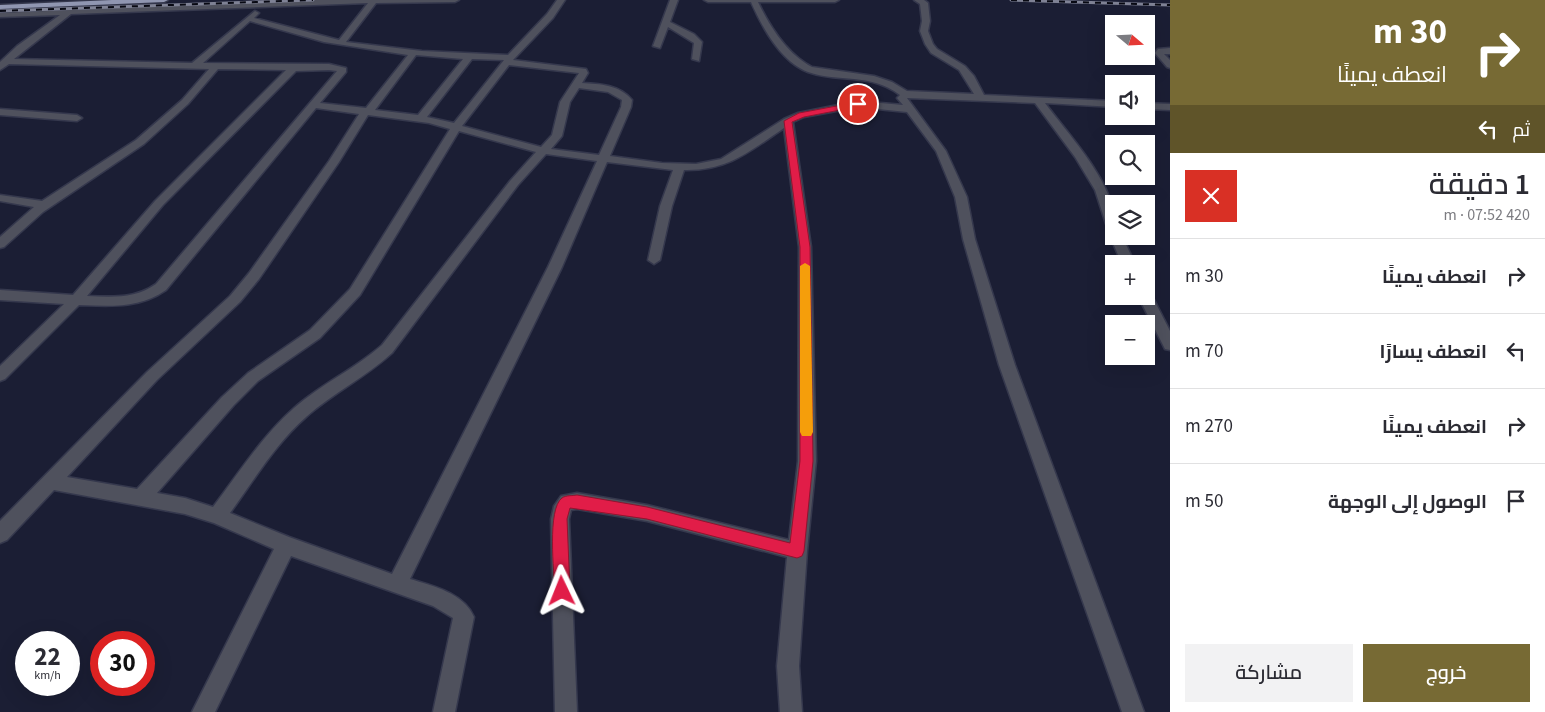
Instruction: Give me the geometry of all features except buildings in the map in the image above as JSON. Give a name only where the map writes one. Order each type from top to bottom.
[{"type":"highway","points":[[0,2],[92,0]]},
{"type":"highway","points":[[0,7],[164,0]]},
{"type":"street","points":[[0,15],[314,2],[455,0]]},
{"type":"street","points":[[141,498],[228,401],[253,377],[315,334],[355,292],[456,127],[508,60],[550,16],[560,0]]},
{"type":"street","points":[[657,46],[674,0]]},
{"type":"street","points":[[708,0],[835,0]]},
{"type":"street","points":[[918,0],[924,3],[926,20],[924,31],[929,44],[934,51],[962,68],[969,76],[981,98]]},
{"type":"street","points":[[754,1],[772,36],[799,64],[810,70],[864,77],[896,87],[905,94],[1105,104]]},
{"type":"street","points":[[341,43],[373,2]]},
{"type":"street","points":[[193,67],[250,19],[263,4]]},
{"type":"street","points":[[4,64],[20,48],[69,12]]},
{"type":"street","points":[[217,516],[298,414],[319,397],[378,358],[387,349],[514,183],[557,136],[565,102],[584,73],[583,71],[508,60],[414,52],[341,43],[250,19]]},
{"type":"street","points":[[665,23],[691,36],[698,42],[696,59]]},
{"type":"street","points":[[1170,51],[1158,53],[1170,65]]},
{"type":"street","points":[[0,534],[152,376],[235,299],[254,276],[368,111],[414,52]]},
{"type":"street","points":[[421,118],[469,57]]},
{"type":"street","points":[[0,295],[129,301],[155,292],[343,70],[329,67],[4,64]]},
{"type":"street","points":[[0,244],[45,204],[140,142],[185,102],[214,67]]},
{"type":"street","points":[[0,375],[76,300],[159,203],[294,68]]},
{"type":"street","points":[[397,585],[555,267],[605,159],[626,107],[626,97],[615,91],[576,85]]},
{"type":"street","points":[[905,94],[902,98],[923,124],[941,151],[961,197],[969,239],[1006,365],[1133,712]]},
{"type":"street","points":[[1038,101],[1080,156],[1101,190],[1105,202]]},
{"type":"street","points":[[313,105],[421,118],[544,151],[605,159],[696,167],[724,162],[788,121],[802,115],[851,105],[870,104],[909,109]]},
{"type":"street","points":[[1155,107],[1168,109]]},
{"type":"street","points":[[0,112],[77,118]]},
{"type":"street","points":[[788,121],[805,247],[807,461],[797,551],[788,666],[791,712]]},
{"type":"street","points":[[654,260],[666,206],[680,166]]},
{"type":"street","points":[[0,198],[45,204]]},
{"type":"street","points":[[1150,305],[1170,345]]},
{"type":"street","points":[[50,481],[185,506],[217,516],[286,545],[456,607],[464,617],[444,712]]},
{"type":"street","points":[[566,712],[560,519],[563,506],[567,502],[577,501],[647,513],[797,551]]},
{"type":"street","points":[[203,712],[286,545]]},
{"type":"railway","points":[[0,11],[313,0]]},
{"type":"railway","points":[[1011,0],[1170,5]]},
{"type":"slow traffic","points":[[805,266],[806,432]]},
{"type":"route","points":[[562,591],[560,519],[563,506],[567,502],[577,501],[647,513],[797,551],[807,461],[805,247],[788,121],[802,115],[844,105],[858,104]]}]
